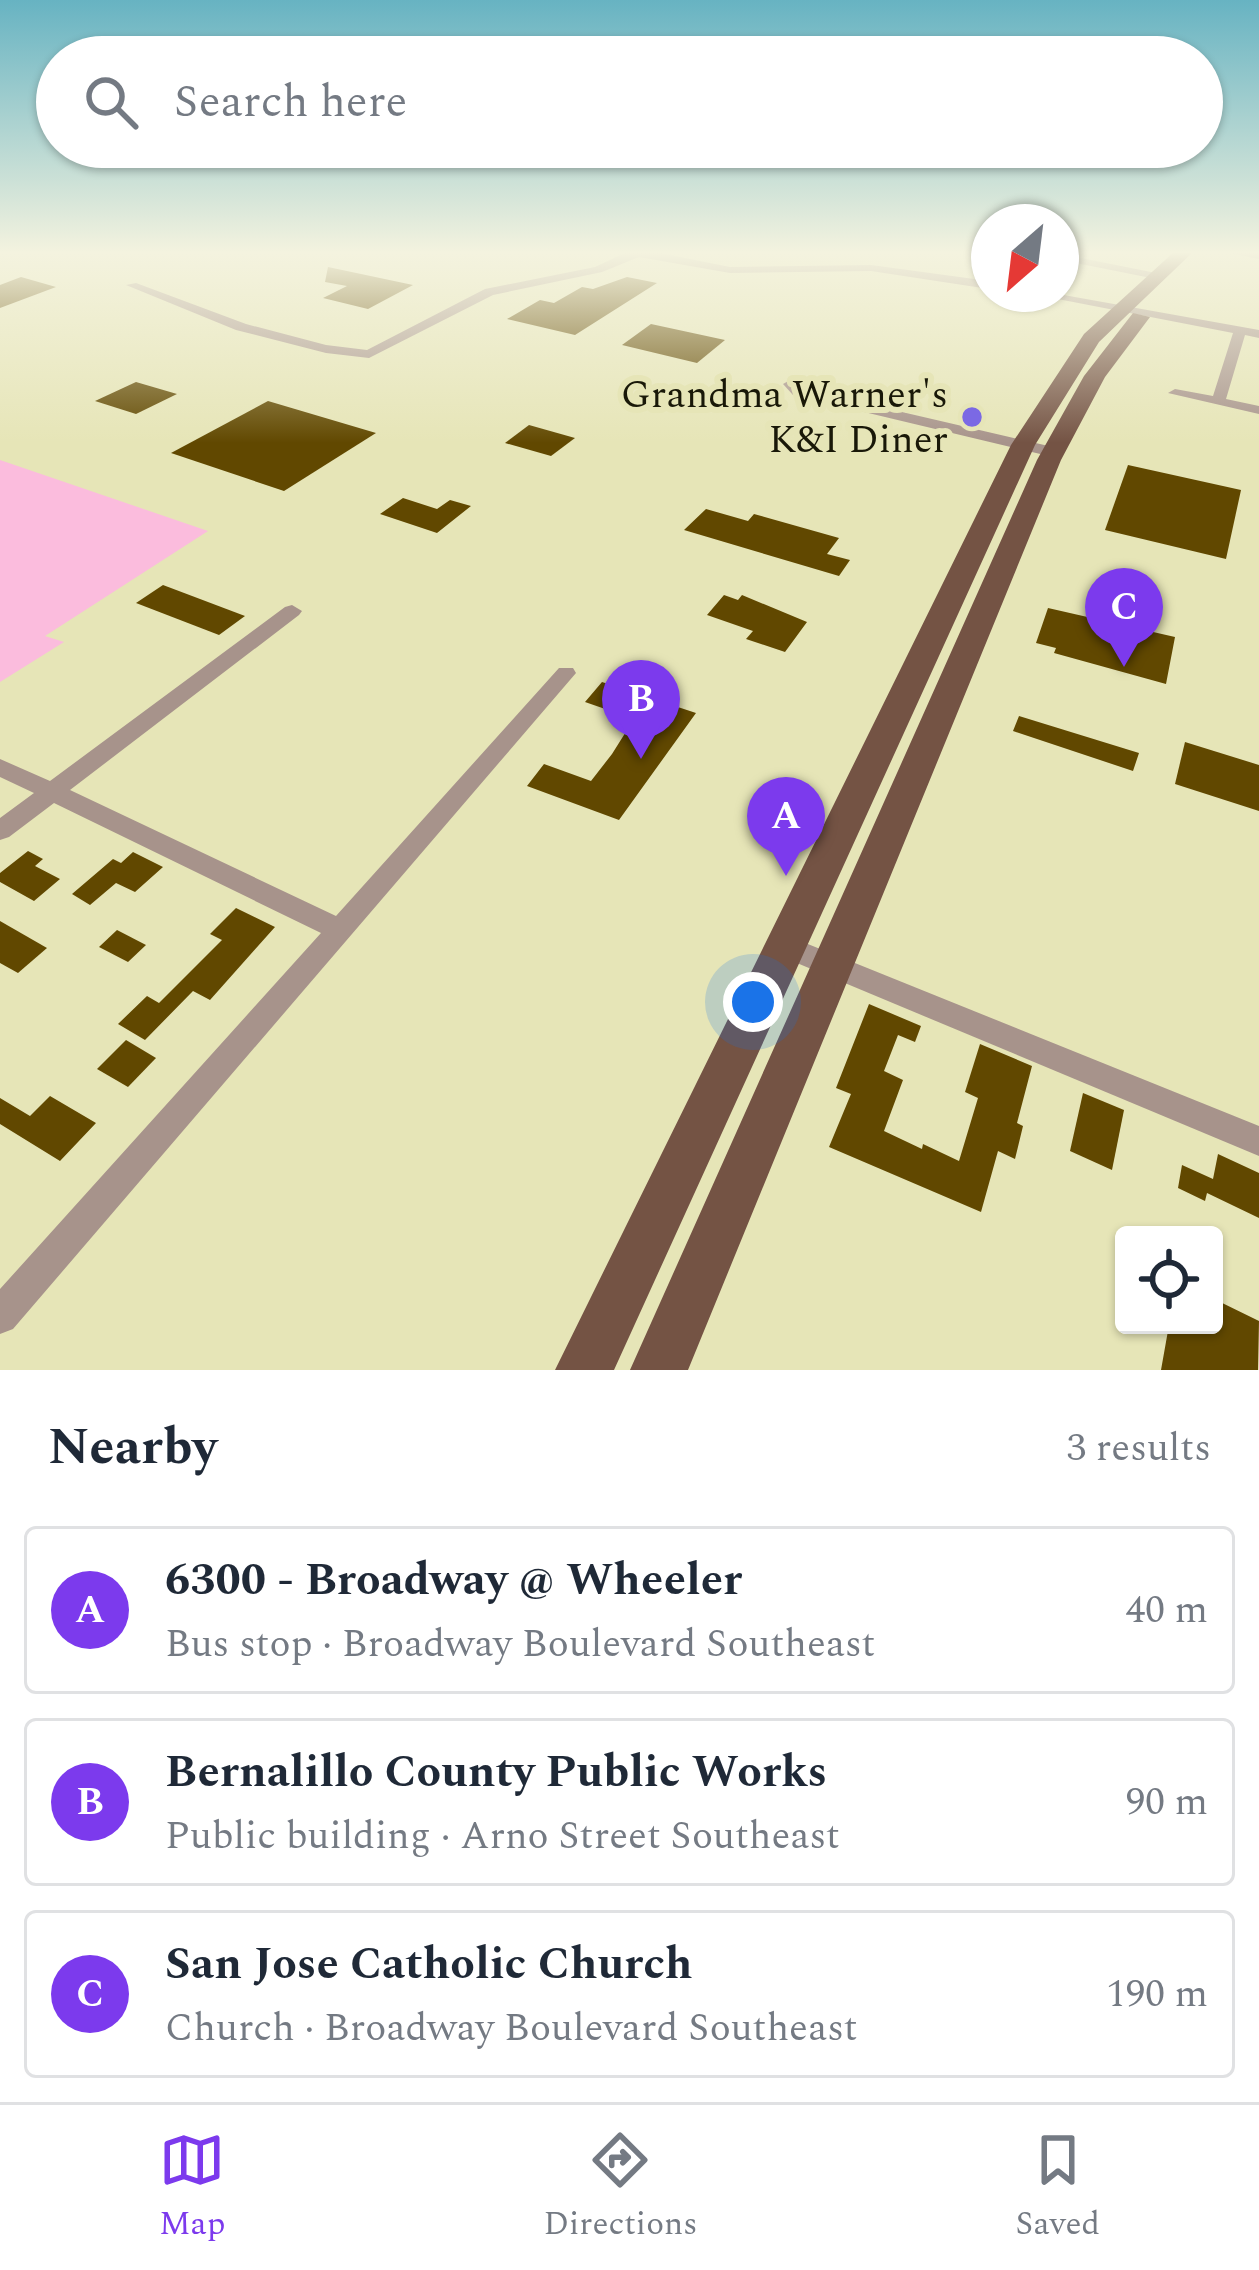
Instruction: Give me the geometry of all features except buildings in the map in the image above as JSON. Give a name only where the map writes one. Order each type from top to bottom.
[{"type":"main road","points":[[659,1370],[835,963],[1067,370],[1127,315]]},
{"type":"main road","points":[[584,1370],[784,945],[1038,448]]},
{"type":"street","points":[[210,315],[326,349],[369,354],[444,315]]},
{"type":"street","points":[[1152,315],[1259,334]]},
{"type":"street","points":[[1218,402],[1240,331]]},
{"type":"street","points":[[790,384],[798,392],[1038,448]]},
{"type":"street","points":[[1175,393],[1259,410]]},
{"type":"street","points":[[0,831],[292,611]]},
{"type":"street","points":[[0,1316],[566,673]]},
{"type":"street","points":[[0,767],[340,930]]},
{"type":"street","points":[[784,945],[1259,1141]]},
{"type":"shaded area","points":[[0,460],[208,531],[45,636],[64,642],[0,682]]},
{"type":"place","name":"Grandma Warner's K&I Diner","points":[[972,417]]},
{"type":"place","name":"San Jose Catholic Church","points":[[1124,667]]},
{"type":"place","name":"Bernalillo County Public Works","points":[[641,759]]},
{"type":"place","name":"6300 - Broadway @ Wheeler","points":[[786,876]]}]
